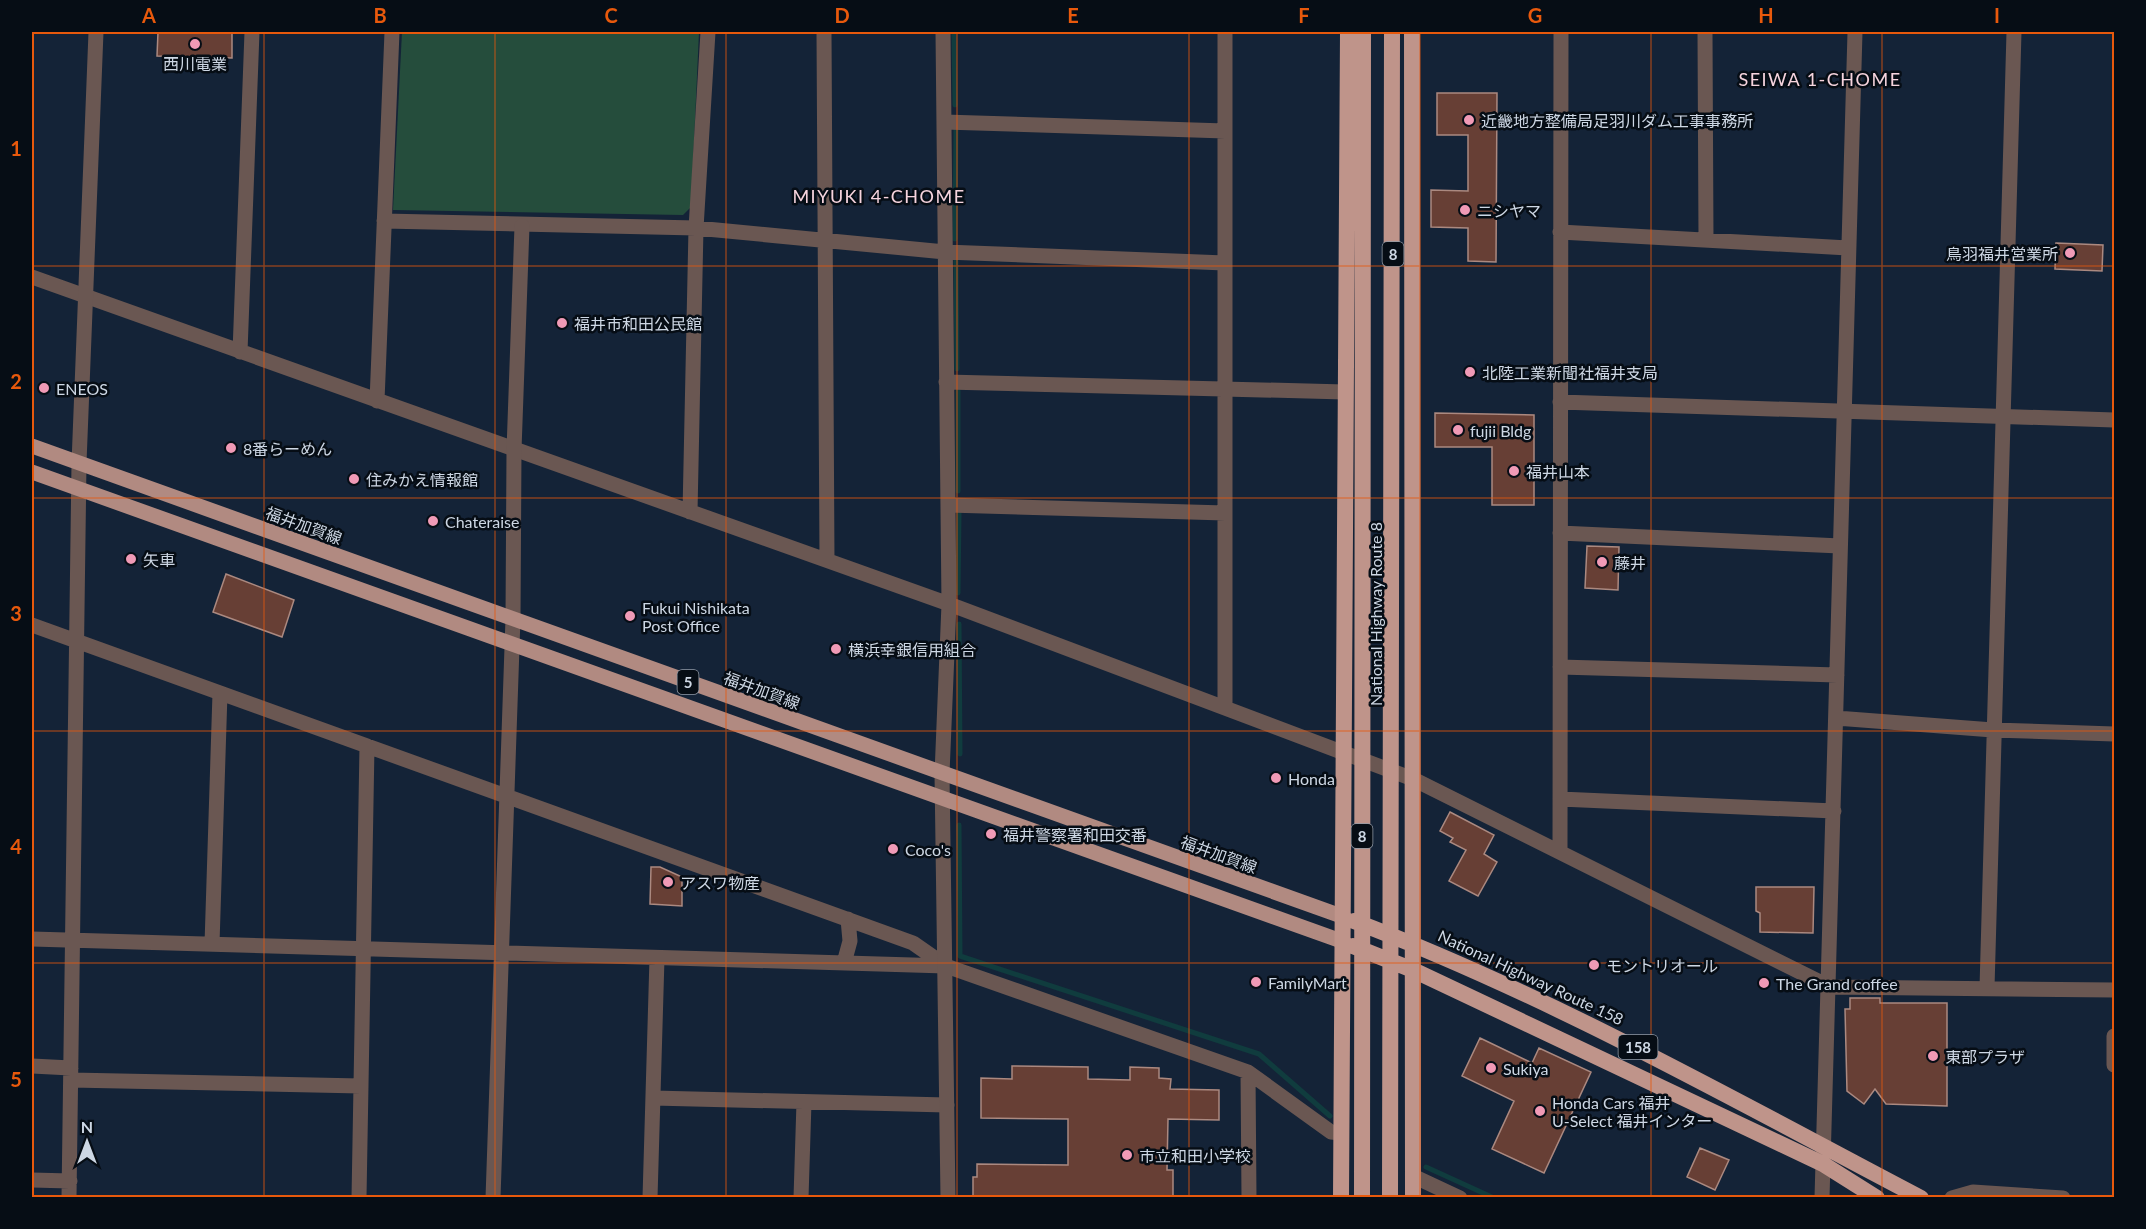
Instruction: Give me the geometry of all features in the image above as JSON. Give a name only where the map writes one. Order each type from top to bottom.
[{"type":"highway","points":[[1341,1197],[1348,32]]},
{"type":"highway","name":"National Highway Route 8","points":[[1362,1197],[1363,32]]},
{"type":"highway","name":"National Highway Route 8","points":[[1390,1197],[1392,32]]},
{"type":"highway","points":[[1412,32],[1413,1197]]},
{"type":"highway","name":"National Highway Route 158","points":[[1344,917],[1413,943],[1619,1037],[1824,1156],[1877,1197]]},
{"type":"highway","name":"National Highway Route 158","points":[[1344,942],[1413,970],[1824,1156],[1921,1197]]},
{"type":"main road","name":"福井加賀線","points":[[32,447],[1344,917]]},
{"type":"main road","name":"5","points":[[32,472],[1344,942]]},
{"type":"street","points":[[69,1197],[78,489],[96,32]]},
{"type":"street","points":[[240,352],[252,32]]},
{"type":"street","points":[[377,401],[392,32]]},
{"type":"street","points":[[690,512],[696,228],[708,32]]},
{"type":"street","points":[[824,32],[827,560]]},
{"type":"street","points":[[942,32],[949,604],[942,774],[948,1197]]},
{"type":"street","points":[[1225,32],[1225,706]]},
{"type":"street","points":[[1560,850],[1561,32]]},
{"type":"street","points":[[1705,32],[1706,240]]},
{"type":"street","points":[[1822,1197],[1830,987],[1842,413],[1855,32]]},
{"type":"street","points":[[1987,988],[2013,32]]},
{"type":"street","points":[[944,122],[1225,131]]},
{"type":"street","points":[[384,221],[522,226],[696,228],[945,252],[1225,263]]},
{"type":"street","points":[[493,1197],[513,618],[514,450],[522,226]]},
{"type":"street","points":[[1560,232],[1848,248]]},
{"type":"street","points":[[32,277],[949,604],[1342,750],[1413,779],[1560,850],[1830,987],[2115,990]]},
{"type":"street","points":[[946,382],[1345,392]]},
{"type":"street","points":[[1560,402],[1842,413],[2115,420]]},
{"type":"street","points":[[948,505],[1225,513]]},
{"type":"street","points":[[1560,533],[1840,546]]},
{"type":"street","points":[[32,625],[507,794],[848,919],[913,943],[946,966],[1248,1072],[1331,1132],[1341,1133]]},
{"type":"street","points":[[1560,667],[1837,675]]},
{"type":"street","points":[[212,944],[219,693]]},
{"type":"street","points":[[1836,718],[1993,730],[2115,734]]},
{"type":"street","points":[[359,1197],[367,746]]},
{"type":"street","points":[[1560,799],[1834,811]]},
{"type":"street","points":[[844,963],[850,941],[848,919]]},
{"type":"street","points":[[32,939],[946,966]]},
{"type":"street","points":[[650,1197],[657,958]]},
{"type":"street","points":[[2115,1036],[2115,1065]]},
{"type":"street","points":[[32,1066],[71,1074],[361,1086]]},
{"type":"street","points":[[1248,1072],[1249,1197]]},
{"type":"street","points":[[653,1098],[947,1105]]},
{"type":"street","points":[[801,1197],[804,1102]]},
{"type":"street","points":[[1413,1176],[1460,1197]]},
{"type":"street","points":[[32,1180],[69,1181]]},
{"type":"street","points":[[1952,1197],[1973,1192],[2063,1197]]},
{"type":"green space","points":[[402,32],[699,32],[691,207],[683,215],[393,210]]},
{"type":"building","name":"西川電業","points":[[158,32],[232,32],[232,58],[157,56]]},
{"type":"building","points":[[1437,93],[1497,93],[1496,262],[1468,261],[1468,228],[1431,227],[1431,190],[1468,191],[1468,135],[1437,135]]},
{"type":"building","points":[[2056,243],[2103,245],[2102,271],[2055,269]]},
{"type":"building","points":[[1435,413],[1534,415],[1534,505],[1492,505],[1492,447],[1435,447]]},
{"type":"building","points":[[1587,546],[1619,547],[1618,590],[1585,588]]},
{"type":"building","points":[[226,574],[294,600],[282,637],[213,612]]},
{"type":"building","points":[[1450,812],[1494,835],[1484,854],[1497,862],[1478,896],[1449,881],[1466,850],[1450,842],[1453,838],[1440,831]]},
{"type":"building","points":[[651,867],[660,867],[682,877],[682,906],[650,904]]},
{"type":"building","points":[[1756,887],[1814,887],[1813,933],[1760,932],[1760,913],[1756,911]]},
{"type":"building","points":[[1850,998],[1880,998],[1880,1003],[1947,1003],[1947,1106],[1886,1104],[1875,1089],[1864,1104],[1847,1091],[1845,1009],[1850,1009]]},
{"type":"building","points":[[1480,1038],[1532,1063],[1539,1048],[1591,1072],[1544,1173],[1492,1149],[1514,1101],[1462,1076]]},
{"type":"building","points":[[1012,1066],[1088,1067],[1088,1079],[1130,1080],[1130,1067],[1159,1068],[1159,1078],[1171,1079],[1170,1089],[1219,1090],[1219,1120],[1168,1119],[1167,1170],[1173,1170],[1173,1197],[973,1197],[973,1177],[977,1177],[977,1164],[1068,1165],[1068,1119],[981,1118],[981,1078],[1012,1079]]},
{"type":"building","points":[[1700,1148],[1729,1160],[1715,1190],[1687,1177]]},
{"type":"waterway","points":[[954,32],[955,105]]},
{"type":"waterway","points":[[955,239],[956,129]]},
{"type":"waterway","points":[[956,261],[957,369]]},
{"type":"waterway","points":[[958,391],[958,491]]},
{"type":"waterway","points":[[958,593],[959,513]]},
{"type":"waterway","points":[[959,624],[960,754]]},
{"type":"waterway","points":[[959,825],[960,956],[1259,1054],[1330,1116]]},
{"type":"waterway","points":[[1426,1167],[1494,1198]]},
{"type":"place","name":"西川電業","points":[[195,44]]},
{"type":"place","name":"近畿地方整備局足羽川ダム工事事務所","points":[[1469,120]]},
{"type":"place","name":"ニシヤマ","points":[[1465,210]]},
{"type":"place","name":"鳥羽福井営業所","points":[[2070,253]]},
{"type":"place","name":"福井市和田公民館","points":[[562,323]]},
{"type":"place","name":"北陸工業新聞社福井支局","points":[[1470,372]]},
{"type":"place","name":"ENEOS","points":[[44,388]]},
{"type":"place","name":"fujii Bldg","points":[[1458,430]]},
{"type":"place","name":"8番らーめん","points":[[231,448]]},
{"type":"place","name":"福井山本","points":[[1514,471]]},
{"type":"place","name":"住みかえ情報館","points":[[354,479]]},
{"type":"place","name":"Chateraise","points":[[433,521]]},
{"type":"place","name":"矢車","points":[[131,559]]},
{"type":"place","name":"藤井","points":[[1602,562]]},
{"type":"place","name":"Fukui Nishikata Post Office","points":[[630,616]]},
{"type":"place","name":"横浜幸銀信用組合","points":[[836,649]]},
{"type":"place","name":"Honda","points":[[1276,778]]},
{"type":"place","name":"福井警察署和田交番","points":[[991,834]]},
{"type":"place","name":"Coco's","points":[[893,849]]},
{"type":"place","name":"アスワ物産","points":[[668,882]]},
{"type":"place","name":"モントリオール","points":[[1594,965]]},
{"type":"place","name":"FamilyMart","points":[[1256,982]]},
{"type":"place","name":"The Grand coffee","points":[[1764,983]]},
{"type":"place","name":"東部プラザ","points":[[1933,1056]]},
{"type":"place","name":"Sukiya","points":[[1491,1068]]},
{"type":"place","name":"Honda Cars 福井 U-Select 福井インター","points":[[1540,1111]]},
{"type":"place","name":"市立和田小学校","points":[[1127,1155]]},
{"type":"district","name":"SEIWA 1-CHOME","points":[[1820,79]]},
{"type":"district","name":"MIYUKI 4-CHOME","points":[[879,196]]}]
